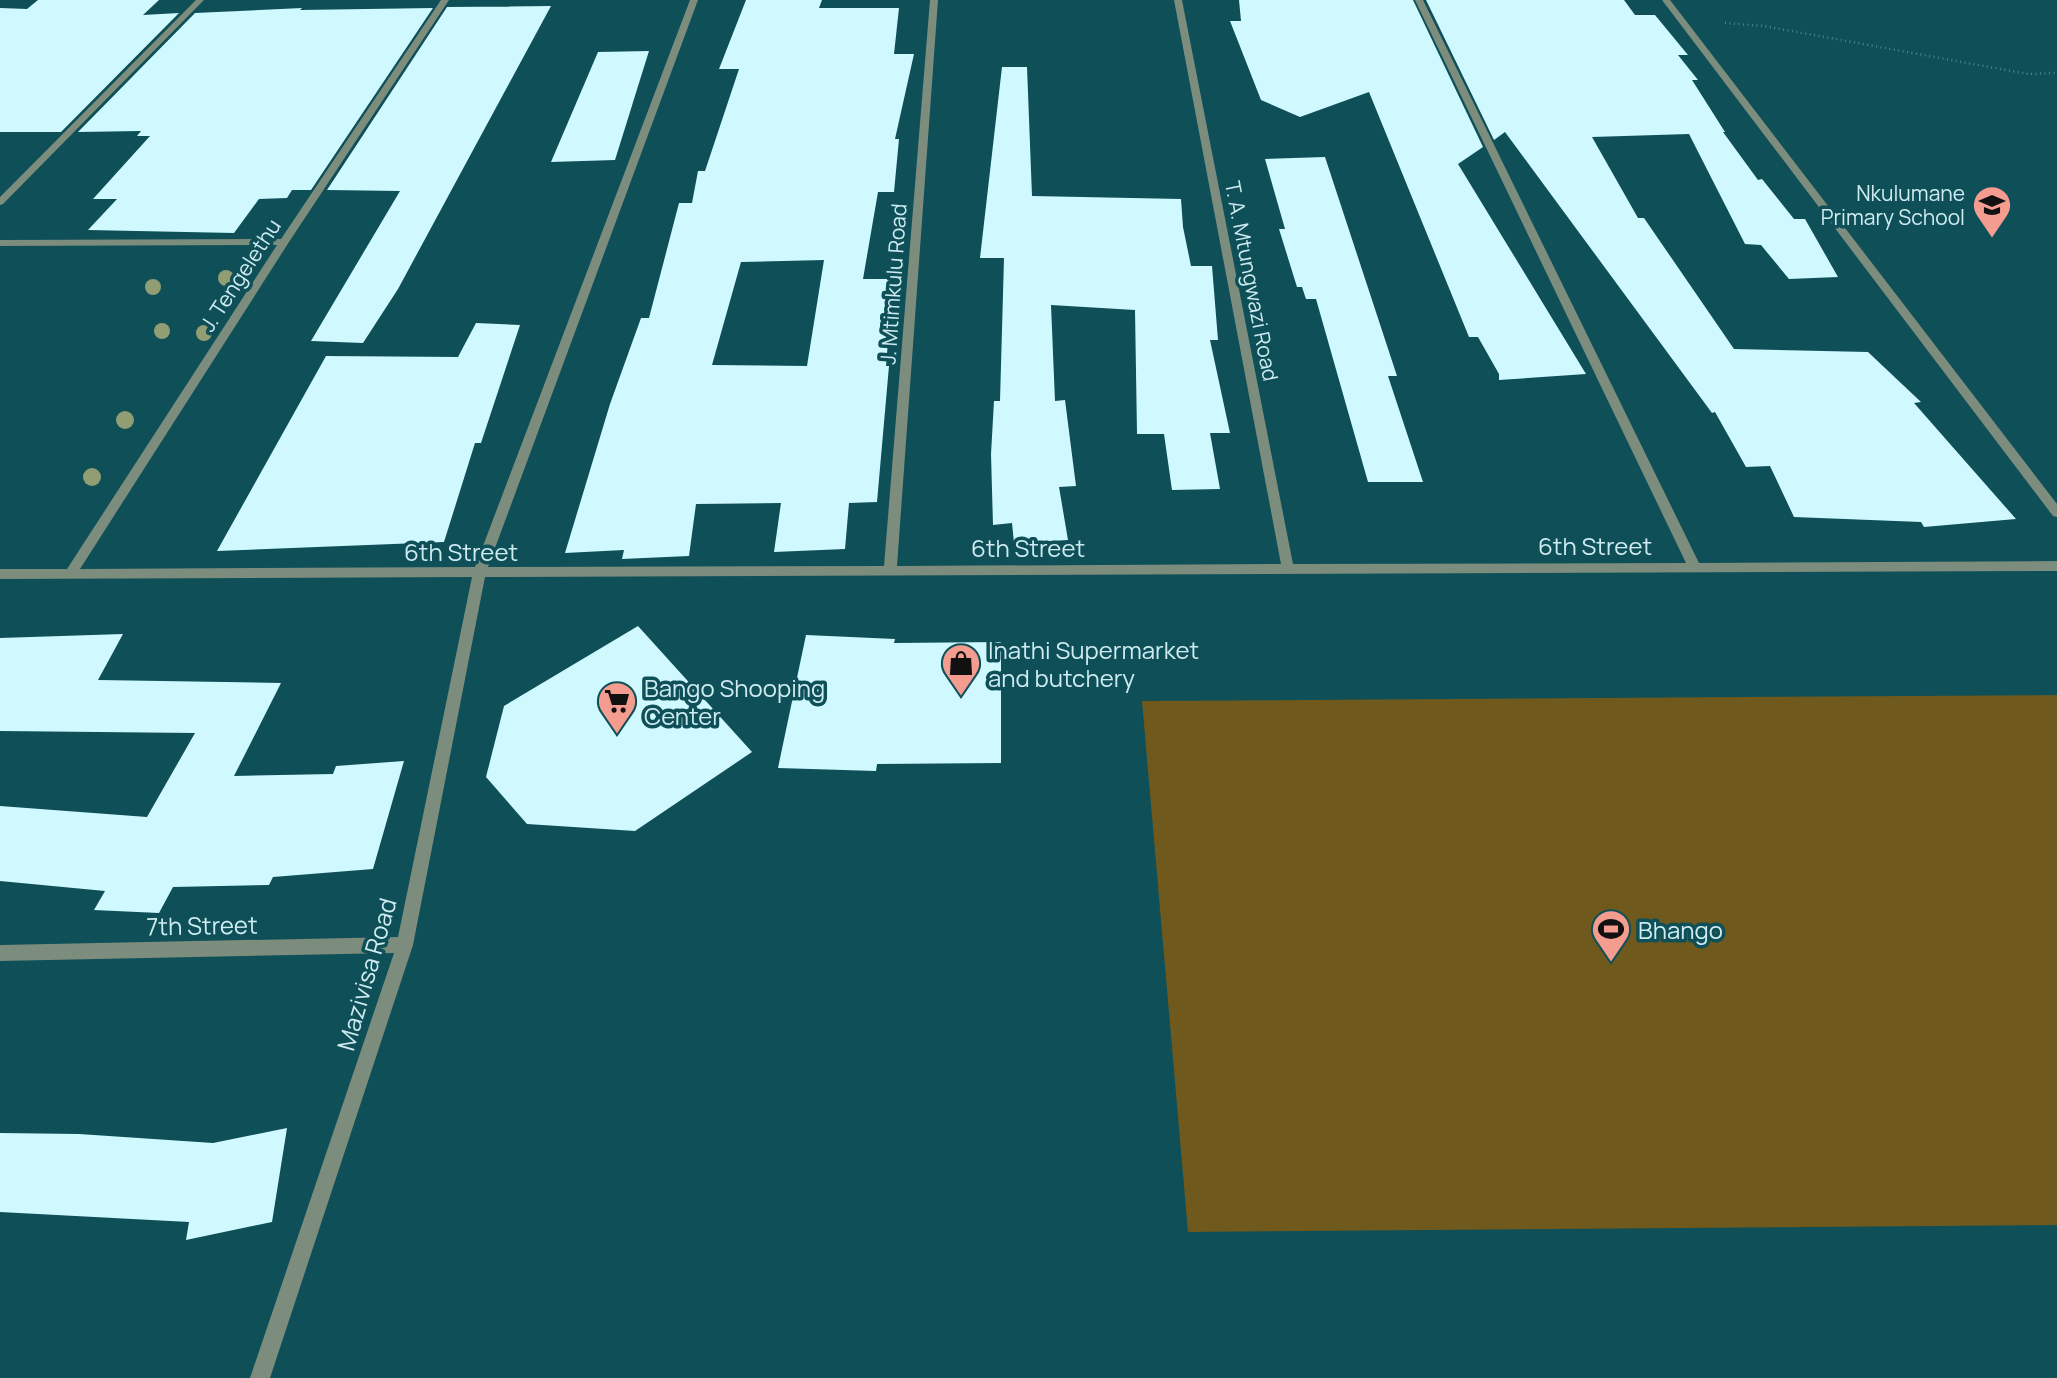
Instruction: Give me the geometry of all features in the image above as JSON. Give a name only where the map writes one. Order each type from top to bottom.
[{"type":"street","points":[[0,202],[200,0]]},
{"type":"street","name":"J. Tengelethu","points":[[70,574],[284,242],[445,0]]},
{"type":"street","name":"Mazivisa Road","points":[[260,1378],[405,945],[479,574],[694,0]]},
{"type":"street","name":"J. Mtimkulu Road","points":[[890,571],[934,0]]},
{"type":"street","name":"T. A. Mtungwazi Road","points":[[1178,0],[1289,569]]},
{"type":"street","points":[[1419,0],[1695,568]]},
{"type":"street","points":[[1667,0],[2057,513]]},
{"type":"street","points":[[0,243],[284,242]]},
{"type":"street","name":"6th Street","points":[[0,574],[2057,566]]},
{"type":"street","name":"7th Street","points":[[0,953],[405,945]]},
{"type":"path","points":[[1682,20],[1764,26],[2028,74],[2057,73]]},
{"type":"shaded area","name":"Bhango","points":[[2057,695],[2057,1225],[1188,1232],[1142,701]]},
{"type":"building","points":[[38,0],[159,0],[143,15],[179,13],[61,132],[0,132],[0,8],[27,9]]},
{"type":"building","points":[[746,0],[822,0],[819,8],[899,8],[894,54],[914,54],[895,139],[899,139],[894,192],[878,192],[863,279],[893,279],[886,366],[889,366],[877,502],[849,503],[845,549],[774,552],[781,503],[696,504],[689,556],[622,559],[624,550],[565,553],[610,404],[641,318],[649,318],[679,203],[692,203],[698,171],[705,171],[739,69],[719,69]],"holes":[[[824,260],[807,366],[712,365],[741,262]]]},
{"type":"building","points":[[1239,0],[1413,0],[1483,147],[1458,164],[1586,374],[1499,380],[1499,374],[1478,337],[1469,337],[1369,92],[1300,117],[1261,100],[1230,21],[1241,21]]},
{"type":"building","points":[[1426,0],[1624,0],[1635,15],[1655,15],[1688,55],[1678,55],[1698,80],[1692,80],[1723,132],[1758,180],[1762,179],[1794,219],[1805,219],[1838,277],[1789,279],[1761,245],[1745,244],[1689,134],[1592,137],[1638,218],[1644,218],[1734,349],[1868,352],[1921,402],[1914,403],[2016,519],[1924,527],[1921,522],[1794,517],[1770,466],[1746,467],[1715,412],[1712,413],[1505,132],[1494,140]]},
{"type":"building","points":[[551,6],[398,289],[363,343],[311,341],[400,191],[327,190],[447,7]]},
{"type":"building","points":[[302,8],[300,10],[433,8],[311,190],[292,190],[287,198],[259,199],[234,233],[88,230],[117,199],[93,199],[150,136],[137,136],[141,131],[78,132],[195,13]]},
{"type":"building","points":[[649,51],[615,160],[551,162],[598,52]]},
{"type":"building","points":[[1002,67],[1027,67],[1032,196],[1181,199],[1183,227],[1191,266],[1212,266],[1218,340],[1210,340],[1230,433],[1210,433],[1220,489],[1172,490],[1164,434],[1137,434],[1135,310],[1051,305],[1055,401],[1065,400],[1076,486],[1059,487],[1068,540],[1014,543],[1012,523],[993,525],[991,454],[994,401],[1000,401],[1004,258],[980,258]]},
{"type":"building","points":[[1325,157],[1397,376],[1388,376],[1423,482],[1368,482],[1316,299],[1306,299],[1302,287],[1297,287],[1279,229],[1285,229],[1265,159]]},
{"type":"building","points":[[476,323],[520,325],[481,443],[475,443],[444,542],[217,551],[326,356],[458,357]]},
{"type":"building","points":[[638,626],[752,752],[635,831],[527,824],[486,777],[504,706]]},
{"type":"building","points":[[123,634],[98,680],[281,683],[234,776],[333,774],[336,766],[404,761],[373,869],[273,877],[269,885],[173,887],[159,913],[94,910],[105,891],[0,881],[0,806],[147,817],[195,733],[0,731],[0,638]]},
{"type":"building","points":[[806,635],[895,639],[894,643],[1001,642],[1001,763],[877,764],[876,771],[778,768]]},
{"type":"building","points":[[287,1128],[272,1222],[186,1240],[189,1222],[0,1212],[0,1133],[79,1134],[213,1143]]},
{"type":"place","name":"Nkulumane Primary School","points":[[1992,239]]},
{"type":"place","name":"Inathi Supermarket and butchery","points":[[961,697]]},
{"type":"place","name":"Bango Shooping Center","points":[[617,735]]},
{"type":"place","name":"Bhango","points":[[1611,963]]}]
